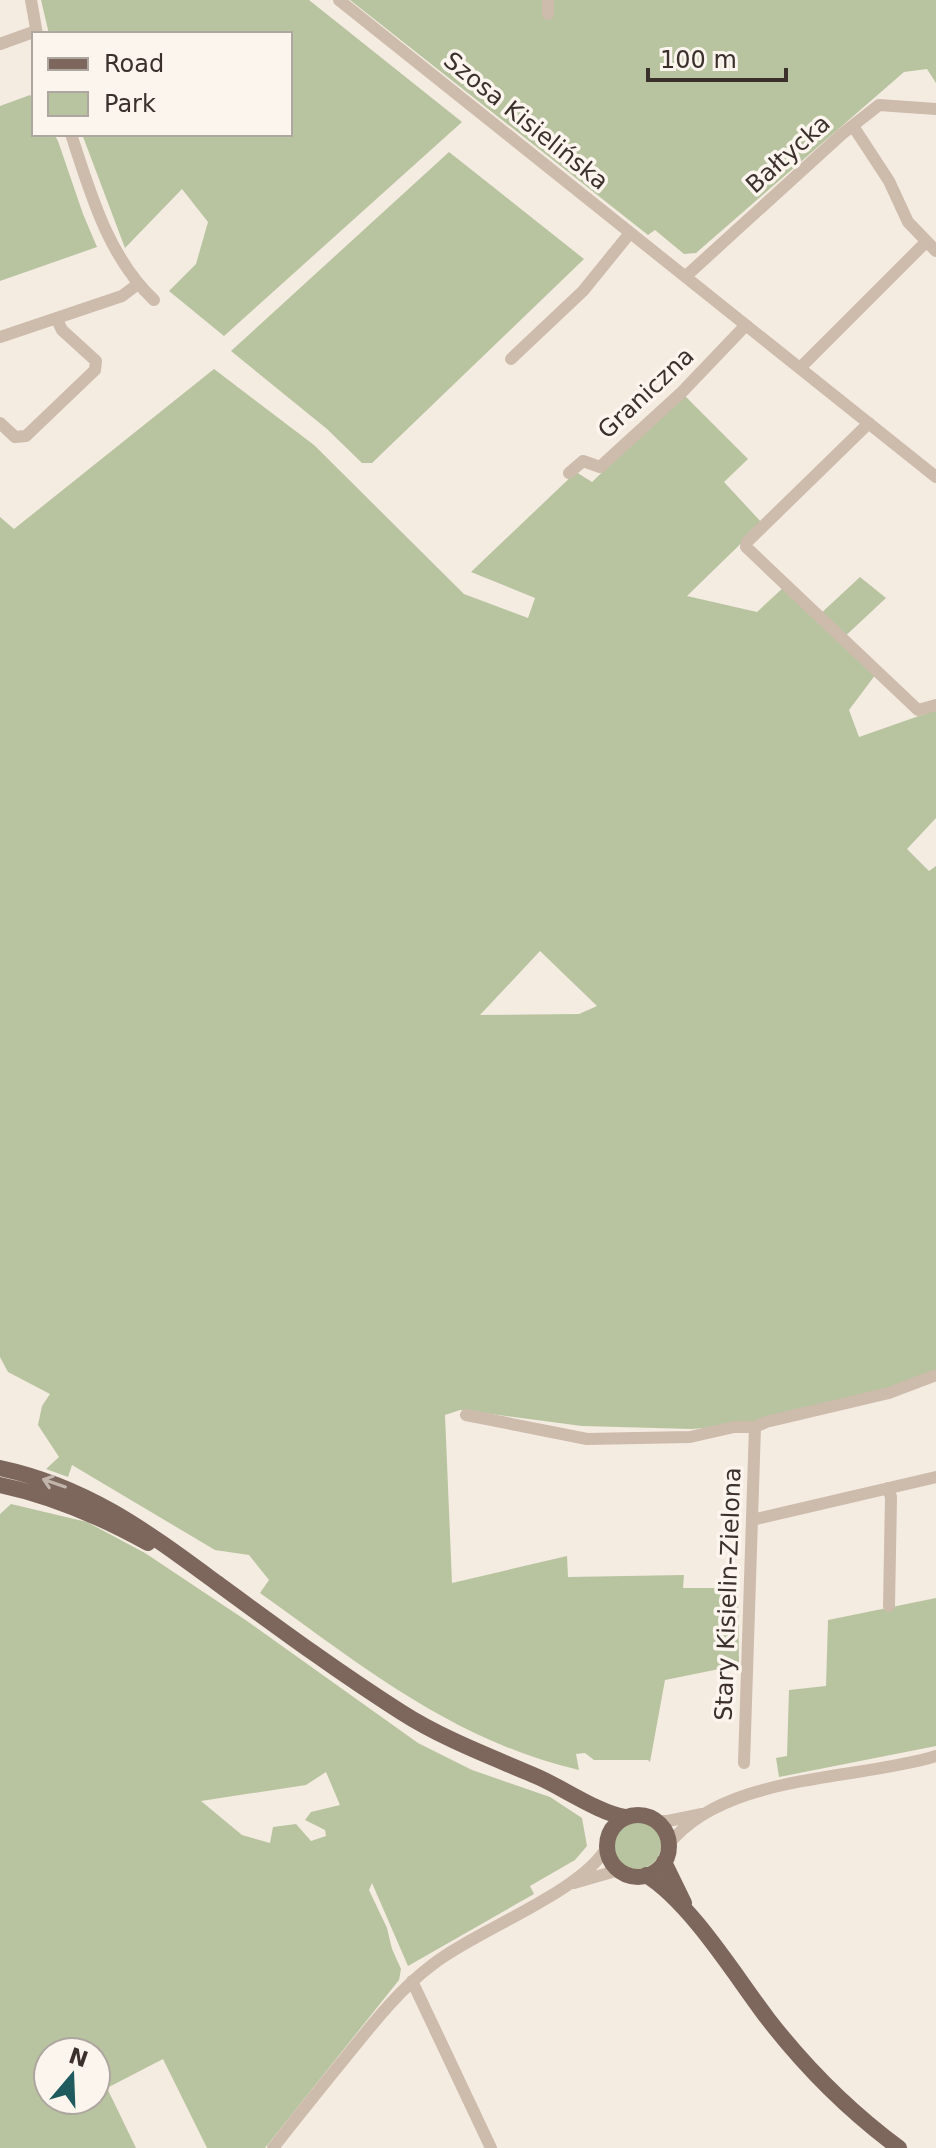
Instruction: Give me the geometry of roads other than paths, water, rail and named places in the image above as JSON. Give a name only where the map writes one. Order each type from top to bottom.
[{"type":"main road","points":[[0,1468],[56,1484],[106,1506],[176,1551],[404,1714],[610,1813],[625,1817],[642,1815],[655,1821],[667,1836],[664,1862],[692,1919]]},
{"type":"main road","points":[[0,1485],[58,1500],[93,1515],[216,1582]]},
{"type":"main road","points":[[580,1798],[608,1840],[611,1861],[619,1870],[630,1875],[646,1875],[659,1884],[692,1919],[789,2046],[840,2101],[899,2148]]},
{"type":"main road","points":[[608,1840],[614,1825],[625,1817]]},
{"type":"main road","points":[[646,1875],[664,1862]]},
{"type":"street","points":[[31,0],[36,32]]},
{"type":"street","name":"Szosa Kisielińska","points":[[339,0],[936,477]]},
{"type":"street","points":[[548,0],[548,14]]},
{"type":"street","points":[[0,44],[32,34]]},
{"type":"street","name":"Bałtycka","points":[[686,276],[879,105],[936,109]]},
{"type":"street","points":[[800,368],[931,246],[908,222],[889,181],[853,126]]},
{"type":"street","points":[[72,136],[89,189],[115,249],[138,284],[154,300]]},
{"type":"street","points":[[511,359],[583,291],[630,233]]},
{"type":"street","points":[[0,337],[122,296],[138,284]]},
{"type":"street","points":[[0,423],[15,437],[26,436],[95,370],[96,361],[62,330],[56,318]]},
{"type":"street","name":"Graniczna","points":[[569,473],[583,461],[600,467],[682,392],[746,325]]},
{"type":"street","points":[[869,423],[747,542],[746,547],[918,710],[936,705]]},
{"type":"street","points":[[466,1415],[587,1439],[690,1437],[734,1427],[755,1427],[889,1393],[936,1375]]},
{"type":"street","name":"Stary Kisielin-Zielona","points":[[744,1763],[755,1427]]},
{"type":"street","points":[[752,1520],[936,1477]]},
{"type":"street","points":[[888,1488],[891,1497],[889,1606]]},
{"type":"street","points":[[655,1821],[709,1812],[742,1798],[784,1786],[936,1756]]},
{"type":"street","points":[[668,1845],[709,1812]]},
{"type":"street","points":[[273,2148],[385,2009],[412,1981],[435,1962],[567,1885],[598,1860],[608,1840]]},
{"type":"street","points":[[567,1885],[619,1870]]},
{"type":"street","points":[[412,1981],[491,2148]]}]
